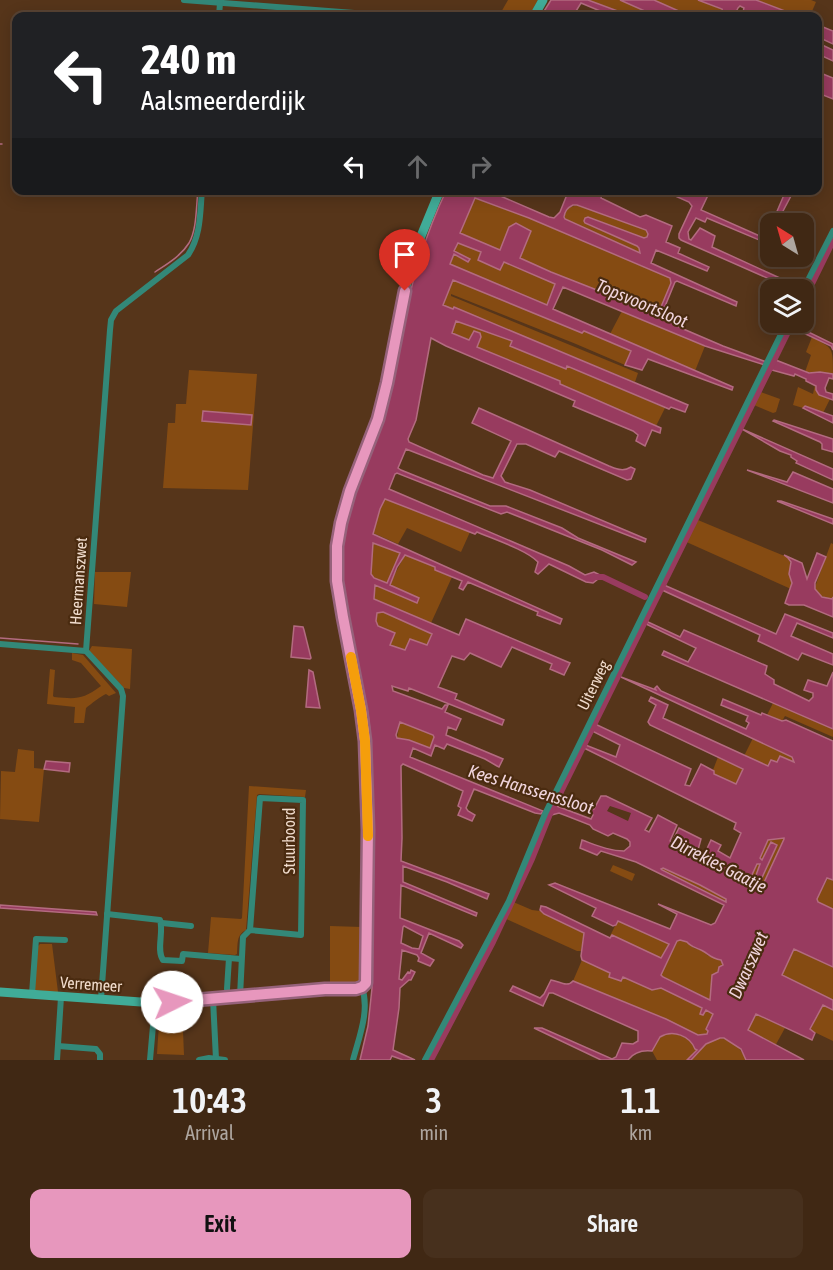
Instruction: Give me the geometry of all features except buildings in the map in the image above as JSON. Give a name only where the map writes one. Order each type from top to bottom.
[{"type":"street","points":[[184,0],[340,12]]},
{"type":"street","points":[[219,12],[220,3]]},
{"type":"street","name":"Heermanszwet","points":[[86,651],[111,320],[124,303],[188,255],[198,235],[202,195]]},
{"type":"street","points":[[353,1060],[363,1024],[365,1004],[362,987],[366,983],[368,830],[365,741],[337,581],[337,546],[350,491],[380,410],[401,308],[419,241],[438,195]]},
{"type":"street","points":[[810,279],[826,252],[833,231]]},
{"type":"street","name":"Uiterweg","points":[[425,1060],[509,901],[546,813],[782,333]]},
{"type":"street","points":[[0,644],[86,651],[121,689],[123,696],[100,999]]},
{"type":"street","name":"Stuurboord","points":[[240,996],[243,937],[250,930],[260,798],[303,800],[302,935],[250,930]]},
{"type":"street","points":[[107,914],[157,919],[162,923],[191,926]]},
{"type":"street","points":[[162,923],[160,955],[164,960],[182,962],[183,954],[241,958]]},
{"type":"street","points":[[32,994],[36,939],[65,940]]},
{"type":"street","points":[[227,988],[229,958]]},
{"type":"street","name":"Verremeer","points":[[0,992],[155,1003],[362,987]]},
{"type":"street","points":[[57,1060],[61,997]]},
{"type":"street","points":[[213,999],[216,1059]]},
{"type":"street","points":[[150,1060],[155,1003]]},
{"type":"street","points":[[58,1046],[96,1049],[100,1054],[100,1060]]},
{"type":"street","points":[[199,1060],[225,1060]]},
{"type":"shaded area","points":[[508,0],[538,0],[531,12],[501,12]]},
{"type":"shaded area","points":[[588,0],[620,0],[647,12],[620,12]]},
{"type":"shaded area","points":[[654,0],[698,0],[722,9],[724,12],[681,12]]},
{"type":"shaded area","points":[[756,0],[811,0],[816,2],[812,12],[788,12]]},
{"type":"shaded area","points":[[474,198],[529,218],[670,278],[671,283],[658,315],[520,258],[509,227],[500,250],[460,234]]},
{"type":"shaded area","points":[[577,205],[646,230],[648,234],[644,238],[588,217],[585,223],[637,246],[640,253],[565,219],[568,208]]},
{"type":"shaded area","points":[[458,243],[481,252],[478,260],[500,270],[504,262],[556,284],[547,306],[450,265],[453,254],[468,262],[470,259],[454,251]]},
{"type":"shaded area","points":[[453,279],[631,351],[625,365],[451,294],[451,296],[638,373],[635,382],[443,305]]},
{"type":"shaded area","points":[[622,311],[705,346],[695,371],[610,334]]},
{"type":"shaded area","points":[[456,320],[512,341],[511,345],[665,408],[656,426],[559,384],[560,381],[476,347],[470,340],[452,333]]},
{"type":"shaded area","points":[[812,337],[830,349],[833,358],[833,374],[805,372],[811,355],[806,352]]},
{"type":"shaded area","points":[[189,370],[257,374],[248,490],[163,488],[168,423],[175,423],[176,404],[186,404]]},
{"type":"shaded area","points":[[815,385],[819,395],[830,399],[823,413],[805,406],[803,408],[793,405],[798,387],[813,394]]},
{"type":"shaded area","points":[[755,390],[780,399],[776,412],[773,413],[749,403]]},
{"type":"shaded area","points":[[385,498],[470,532],[461,552],[407,528],[398,544],[373,533]]},
{"type":"shaded area","points":[[693,518],[787,557],[791,564],[789,574],[792,581],[791,589],[682,540]]},
{"type":"shaded area","points":[[372,543],[400,553],[387,584],[374,578],[371,574]]},
{"type":"shaded area","points":[[831,543],[833,544],[832,600],[819,594],[815,587]]},
{"type":"shaded area","points":[[405,555],[435,567],[435,570],[452,577],[431,623],[374,599],[375,585],[417,603],[419,598],[389,585]]},
{"type":"shaded area","points":[[95,572],[131,572],[127,607],[94,604]]},
{"type":"shaded area","points":[[382,612],[432,633],[427,645],[452,656],[410,639],[405,650],[390,645],[376,621],[377,613]]},
{"type":"shaded area","points":[[92,646],[132,649],[130,689],[124,688],[89,651]]},
{"type":"shaded area","points":[[72,653],[83,655],[116,693],[109,696],[104,695],[86,708],[84,723],[74,723],[75,707],[47,704],[50,669],[55,670],[54,697],[79,698],[101,686],[81,663],[72,660]]},
{"type":"shaded area","points":[[773,703],[833,729],[833,737],[785,716],[782,721],[767,715]]},
{"type":"shaded area","points":[[400,722],[433,735],[430,748],[397,738]]},
{"type":"shaded area","points":[[753,738],[793,757],[794,763],[777,762],[768,766],[744,756]]},
{"type":"shaded area","points":[[18,749],[34,751],[34,768],[44,769],[39,822],[0,819],[1,771],[15,772]]},
{"type":"shaded area","points":[[718,757],[743,769],[736,784],[713,774]]},
{"type":"shaded area","points":[[249,786],[306,790],[305,797],[257,795],[246,930],[239,937],[237,954],[208,953],[211,917],[242,918]]},
{"type":"shaded area","points":[[785,838],[760,891],[751,877],[757,864],[761,864],[761,882],[777,845],[772,842],[763,860],[760,858],[768,840]]},
{"type":"shaded area","points":[[613,865],[635,874],[632,881],[610,871]]},
{"type":"shaded area","points":[[661,869],[726,899],[726,902]]},
{"type":"shaded area","points":[[828,878],[833,880],[833,909],[818,902],[817,899]]},
{"type":"shaded area","points":[[511,901],[540,911],[584,933],[581,951],[502,917]]},
{"type":"shaded area","points":[[618,920],[669,944],[661,960],[610,936]]},
{"type":"shaded area","points":[[330,926],[362,927],[360,982],[330,985]]},
{"type":"shaded area","points":[[680,940],[721,960],[723,965],[712,977],[711,1000],[661,975],[677,941]]},
{"type":"shaded area","points":[[40,944],[52,944],[58,992],[32,990]]},
{"type":"shaded area","points":[[793,949],[833,967],[833,1000],[782,975]]},
{"type":"shaded area","points":[[582,960],[611,973],[621,981],[623,977],[652,990],[661,988],[702,1008],[700,1014],[702,1015],[706,1010],[713,1014],[707,1034],[698,1035],[573,981]]},
{"type":"shaded area","points":[[823,1005],[833,1010],[833,1041],[810,1030]]},
{"type":"shaded area","points":[[182,1006],[184,1055],[157,1054],[160,1008]]},
{"type":"shaded area","points":[[756,1014],[785,1028],[775,1046],[749,1031]]},
{"type":"shaded area","points":[[670,1033],[685,1038],[697,1049],[687,1060],[657,1060],[652,1051],[655,1044],[661,1037]]},
{"type":"shaded area","points":[[718,1038],[728,1040],[735,1045],[746,1060],[691,1060],[706,1044]]},
{"type":"water","points":[[551,0],[588,0],[620,12],[602,12],[581,3],[575,12],[544,12]]},
{"type":"water","points":[[620,0],[654,0],[681,12],[647,12]]},
{"type":"water","points":[[698,0],[756,0],[788,12],[743,12],[744,8],[740,6],[736,12],[723,12],[722,9]]},
{"type":"water","points":[[822,27],[833,31],[833,44],[822,39]]},
{"type":"water","points":[[822,45],[833,50],[833,61],[822,56]]},
{"type":"water","points":[[822,74],[833,78],[833,99],[822,95]]},
{"type":"water","points":[[444,195],[498,195],[554,218],[560,212],[566,195],[602,195],[601,198],[640,217],[646,215],[672,226],[666,242],[680,248],[678,253],[709,267],[707,271],[656,250],[651,263],[737,302],[736,306],[677,281],[661,316],[681,328],[769,363],[773,359],[809,373],[833,374],[833,379],[829,378],[825,388],[826,392],[833,394],[833,400],[819,395],[816,386],[795,374],[794,376],[768,369],[768,366],[705,346],[563,287],[553,309],[733,387],[732,390],[648,359],[642,370],[625,365],[631,351],[453,280],[443,305],[453,309],[454,307],[688,405],[685,412],[671,407],[669,409],[567,366],[566,369],[510,346],[512,341],[456,321],[452,333],[469,340],[474,331],[480,333],[481,337],[477,347],[560,381],[560,384],[661,428],[660,433],[652,430],[645,446],[636,441],[638,435],[633,431],[573,406],[575,401],[431,338],[416,420],[408,439],[409,442],[493,478],[511,441],[472,423],[479,408],[609,466],[623,470],[631,467],[635,469],[631,479],[627,480],[559,451],[555,457],[526,444],[517,444],[501,476],[505,482],[530,490],[646,539],[645,542],[406,449],[398,468],[401,470],[490,506],[506,506],[562,528],[578,538],[636,562],[632,565],[602,550],[507,512],[501,514],[395,474],[389,489],[569,566],[585,575],[594,572],[602,576],[593,583],[586,582],[549,564],[538,574],[535,572],[538,562],[500,541],[477,532],[475,534],[385,499],[380,509],[373,534],[562,619],[560,624],[537,615],[538,612],[468,582],[463,590],[459,588],[462,581],[405,555],[390,585],[419,598],[417,603],[375,585],[374,599],[459,635],[466,619],[570,663],[564,675],[550,669],[552,664],[512,647],[501,667],[470,653],[464,660],[452,656],[438,687],[457,694],[455,699],[504,720],[502,725],[409,688],[408,691],[392,686],[393,691],[442,709],[448,705],[445,712],[461,719],[456,730],[448,727],[446,735],[503,759],[499,767],[447,744],[444,749],[435,745],[431,756],[413,748],[410,757],[543,811],[541,814],[535,813],[474,789],[466,808],[475,815],[472,821],[458,815],[461,808],[458,806],[463,791],[403,764],[401,766],[401,861],[489,894],[487,899],[403,866],[403,882],[477,913],[476,916],[401,885],[400,918],[459,941],[463,945],[461,948],[429,933],[421,953],[434,960],[430,966],[418,961],[417,955],[402,950],[399,979],[402,980],[411,970],[415,972],[411,980],[400,988],[393,1050],[415,1060],[403,1060],[392,1056],[390,1060],[360,1060],[368,1026],[372,988],[372,768],[368,714],[345,597],[342,557],[347,519],[386,409],[413,284],[427,237]],"holes":[[[475,198],[529,218],[670,278],[671,283],[658,314],[520,258],[531,231],[516,223],[509,227],[500,250],[460,233]],[[573,205],[646,230],[648,234],[644,238],[588,217],[584,221],[637,246],[640,253],[565,219],[566,211]],[[458,243],[481,252],[478,260],[500,270],[504,262],[555,284],[547,305],[450,264],[454,254],[468,262],[470,259],[454,251]],[[373,543],[400,553],[387,583],[374,578],[371,574]],[[383,612],[432,634],[427,645],[410,639],[405,650],[390,645],[395,633],[378,626],[377,613]],[[400,722],[434,737],[430,748],[397,738]],[[403,927],[423,936],[419,949],[401,943]]]},
{"type":"water","points":[[673,195],[708,195],[701,210],[760,236],[760,240],[707,218],[705,222],[696,218],[688,232],[689,239],[691,240],[700,228],[715,236],[712,247],[782,279],[769,279],[681,240],[679,234],[692,206],[689,202]]},
{"type":"water","points":[[784,195],[791,195],[782,213],[776,213]]},
{"type":"water","points":[[804,333],[810,333],[833,344],[833,350],[831,346]]},
{"type":"water","points":[[805,406],[833,416],[833,423],[803,408]]},
{"type":"water","points":[[203,411],[252,415],[251,425],[202,421]]},
{"type":"water","points":[[774,420],[833,439],[833,452],[822,449],[820,442]]},
{"type":"water","points":[[742,429],[833,469],[833,480],[796,463],[797,461],[791,455]]},
{"type":"water","points":[[747,470],[787,482],[793,472],[833,489],[833,503]]},
{"type":"water","points":[[777,501],[833,519],[833,524]]},
{"type":"water","points":[[817,553],[826,557],[815,583],[815,589],[822,597],[832,599],[833,597],[833,617],[804,605],[785,603],[792,583],[789,574],[791,562],[784,555],[802,563],[807,579]]},
{"type":"water","points":[[664,585],[776,634],[785,614],[833,633],[833,638],[797,623],[791,636],[833,654],[833,665],[802,653],[798,660],[758,641],[760,635],[662,590]]},
{"type":"water","points":[[648,622],[680,637],[684,630],[767,666],[765,674],[774,680],[774,684],[809,701],[813,693],[804,690],[808,680],[827,686],[833,672],[833,729],[662,655],[664,651],[688,662],[696,648],[646,624]]},
{"type":"water","points":[[294,626],[303,627],[310,659],[291,657]]},
{"type":"water","points":[[309,670],[313,672],[320,708],[306,707]]},
{"type":"water","points":[[621,677],[656,690],[657,686],[661,691],[746,729],[749,723],[746,721],[748,716],[721,705],[723,699],[761,715],[762,713],[782,721],[786,720],[833,741],[833,880],[827,878],[817,899],[818,902],[833,909],[833,967],[794,949],[782,975],[833,1000],[833,1010],[823,1005],[810,1029],[815,1033],[812,1040],[756,1014],[748,1030],[804,1060],[746,1060],[741,1049],[724,1038],[720,1038],[706,1044],[691,1060],[687,1060],[697,1050],[685,1037],[670,1034],[660,1037],[652,1051],[639,1052],[628,1060],[601,1060],[534,1028],[542,1028],[612,1059],[616,1057],[622,1043],[633,1044],[638,1041],[638,1031],[553,993],[549,993],[543,1006],[510,991],[513,986],[540,998],[551,980],[566,984],[573,981],[666,1019],[698,1035],[707,1034],[706,1029],[713,1014],[706,1010],[703,1015],[700,1014],[702,1008],[661,988],[652,990],[623,977],[621,981],[609,977],[610,973],[582,960],[584,933],[540,910],[541,906],[546,907],[610,938],[612,935],[661,958],[669,944],[618,921],[613,926],[592,916],[596,908],[549,885],[555,883],[670,929],[677,914],[658,904],[711,925],[715,923],[724,905],[636,862],[601,851],[597,855],[580,848],[582,840],[608,849],[624,851],[630,846],[627,839],[613,833],[608,836],[593,829],[590,825],[559,813],[548,816],[554,805],[591,819],[593,815],[590,812],[601,796],[606,796],[652,818],[645,830],[649,832],[658,815],[677,825],[670,841],[672,842],[679,828],[701,839],[698,850],[705,853],[711,840],[721,845],[718,851],[730,858],[741,833],[734,829],[736,823],[582,747],[583,744],[616,757],[620,745],[590,730],[593,723],[691,769],[685,785],[690,786],[701,764],[714,771],[714,774],[736,784],[743,769],[650,725],[648,722],[656,705],[649,701],[651,697],[668,705],[663,718],[768,766],[771,760],[777,762],[780,756],[794,762],[792,757]],"holes":[[[784,839],[760,891],[751,877],[757,864],[760,864],[755,878],[760,882],[777,845],[771,842],[762,860],[760,858],[768,840]],[[661,869],[700,885],[726,899],[726,902]],[[677,941],[687,942],[721,960],[723,965],[719,967],[718,972],[712,975],[710,1000],[661,975]]]},
{"type":"water","points":[[46,761],[70,763],[69,772],[44,769]]},
{"type":"water","points":[[0,905],[96,912],[97,915],[0,908]]},
{"type":"pier","points":[[610,806],[631,813],[628,821],[607,811]]},
{"type":"waterway","points":[[155,272],[178,256],[189,243],[195,225],[198,195]]},
{"type":"waterway","points":[[814,280],[833,241]]},
{"type":"waterway","name":"Kees Hanssenssloot","points":[[431,1060],[493,942],[532,859],[550,814],[788,333]]},
{"type":"waterway","points":[[593,577],[603,577],[645,597]]},
{"type":"waterway","points":[[0,638],[78,644]]},
{"type":"slow traffic","points":[[351,657],[365,741],[368,836]]},
{"type":"route","points":[[172,1002],[325,989],[356,989],[366,983],[367,770],[361,710],[337,581],[337,546],[350,491],[378,419],[405,291]]},
{"type":"water label","name":"Topsvoortsloot","points":[[642,303]]},
{"type":"water label","name":"Dirrekies Gaatje","points":[[719,864]]},
{"type":"water label","name":"Dwarszwet","points":[[748,965]]}]
